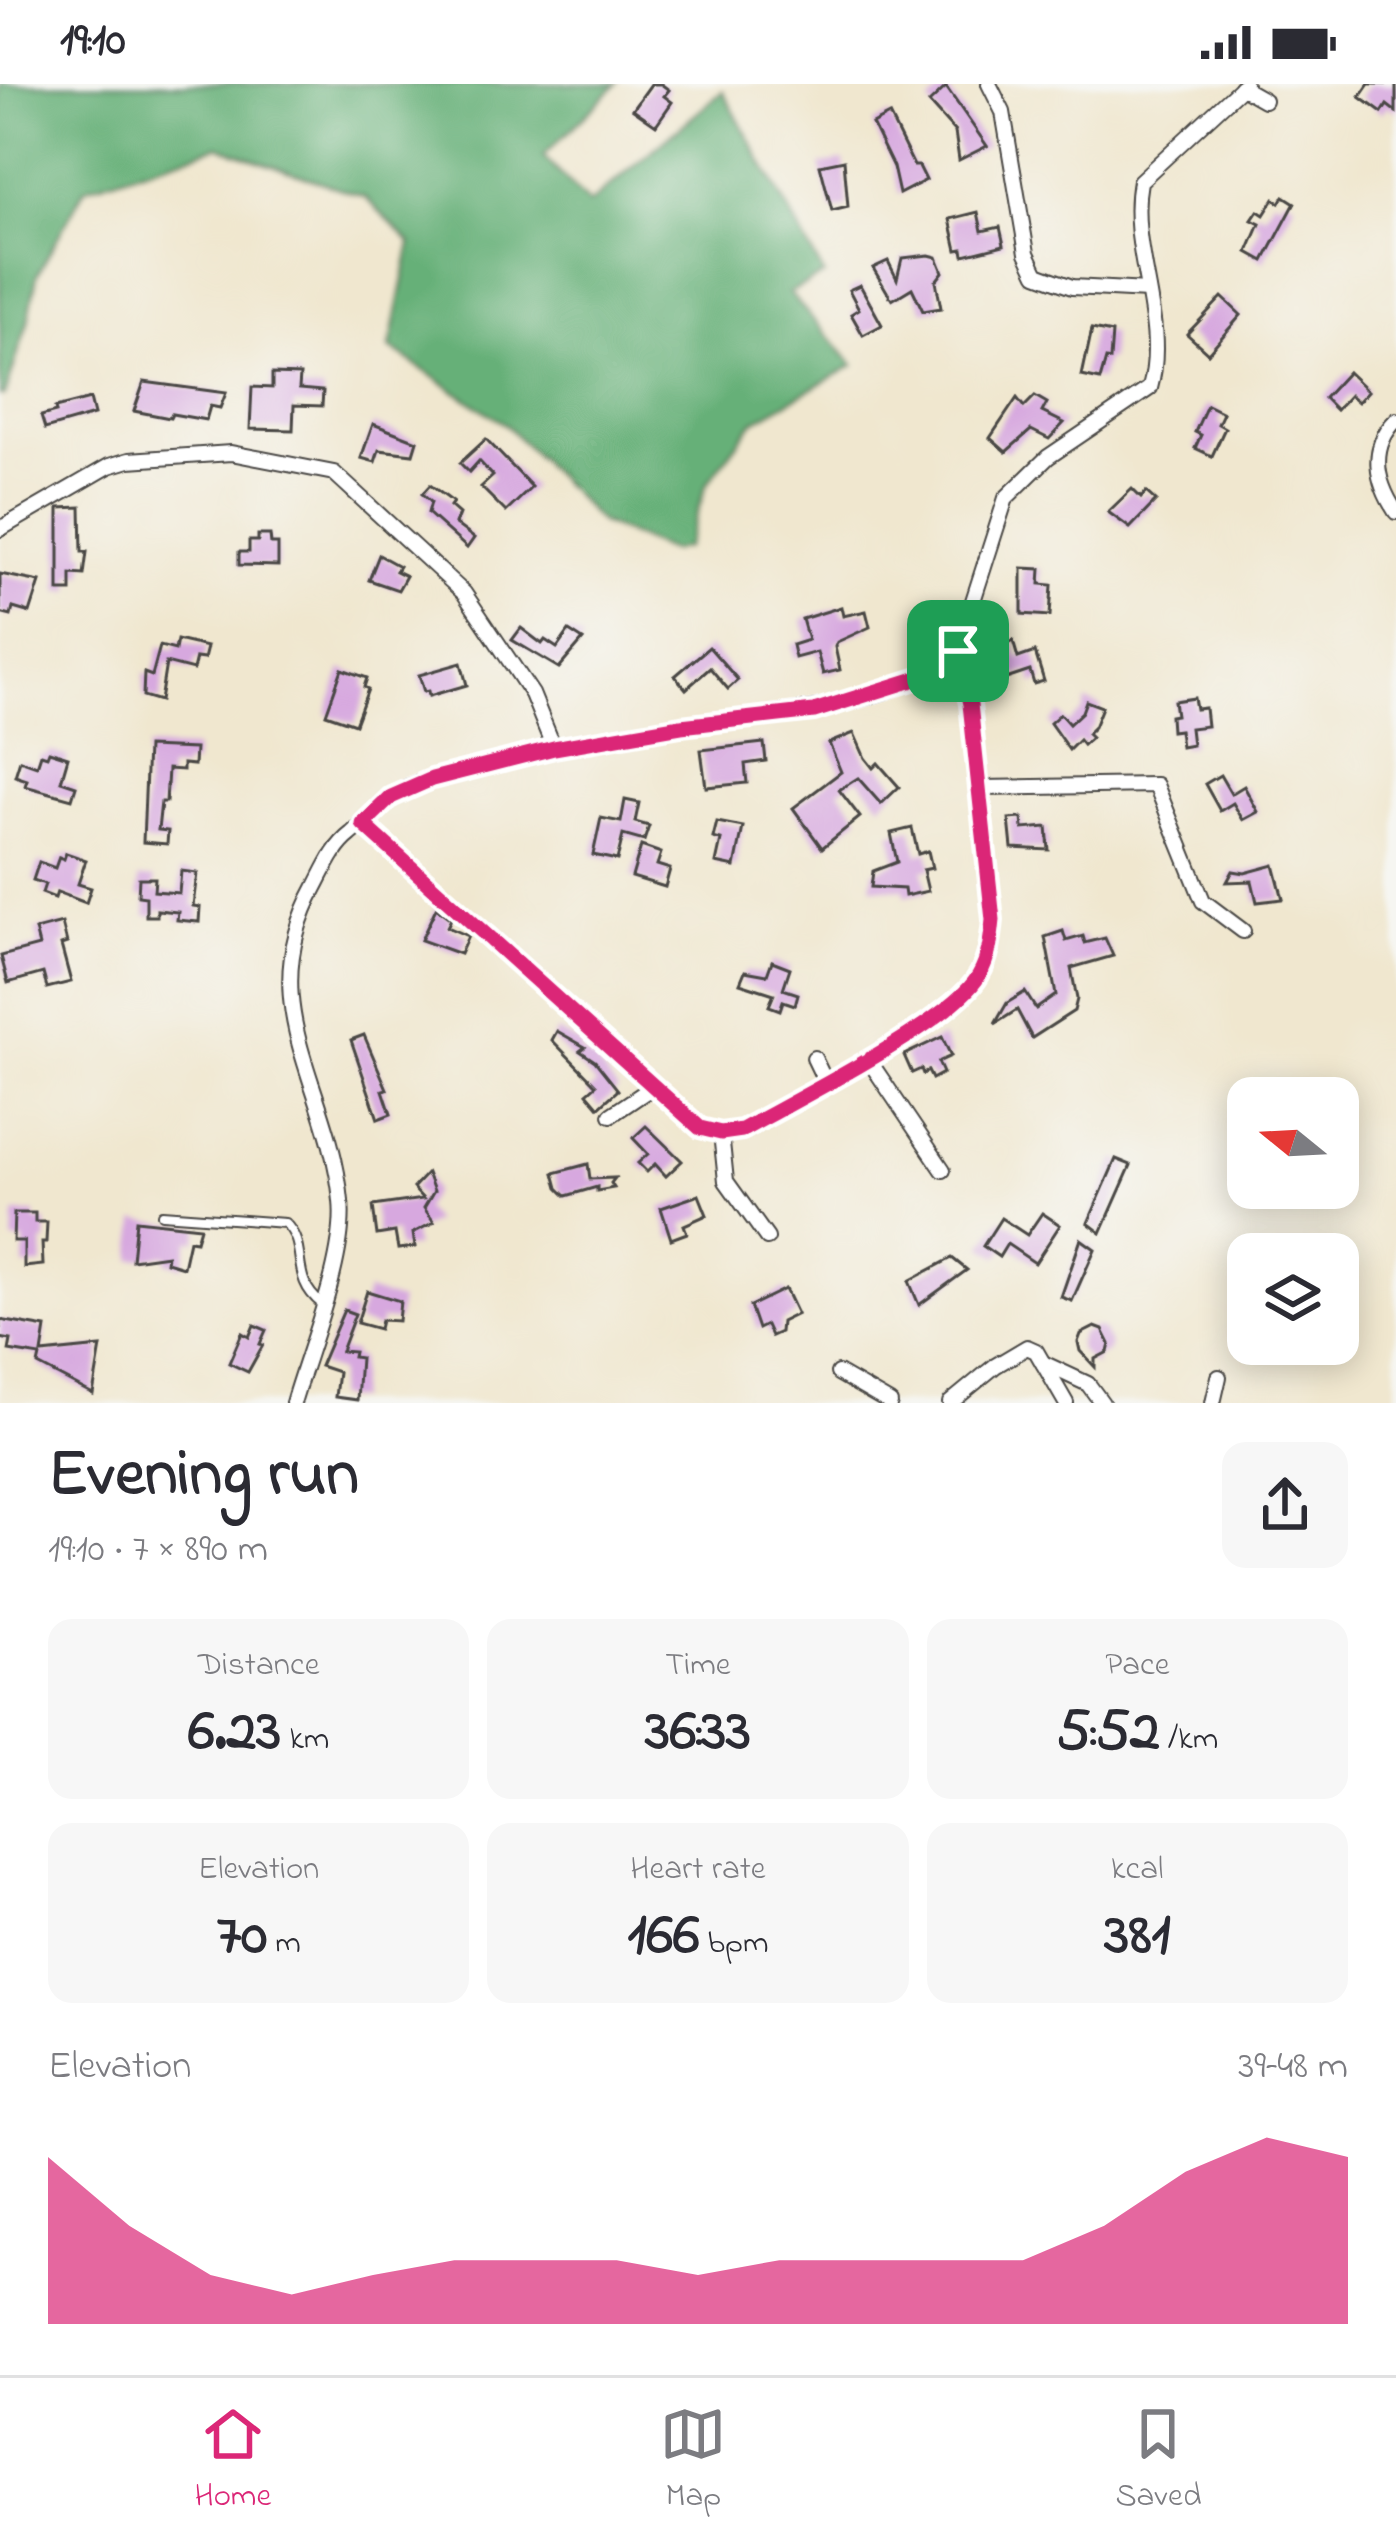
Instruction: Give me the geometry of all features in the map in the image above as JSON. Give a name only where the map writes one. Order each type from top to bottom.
[{"type":"street","points":[[989,84],[1004,112],[1028,253],[1037,274],[1072,287],[1148,291]]},
{"type":"street","points":[[293,1403],[340,1241],[341,1201],[326,1131],[301,1057],[289,990],[289,956],[304,908],[340,842],[391,797],[432,779],[554,748],[681,726],[814,711],[941,667],[958,651],[1006,498],[1048,457],[1150,388],[1157,350],[1137,199],[1140,181],[1243,86],[1264,100]]},
{"type":"street","points":[[1396,420],[1387,429],[1377,470],[1396,512]]},
{"type":"street","points":[[3,523],[129,460],[231,453],[334,473],[464,593],[532,694],[554,748]]},
{"type":"street","points":[[363,824],[700,1128],[721,1133],[742,1130],[868,1059],[963,996],[984,964],[993,920],[970,704],[958,651]]},
{"type":"street","points":[[980,788],[1156,785],[1203,901],[1243,931]]},
{"type":"street","points":[[814,1058],[826,1083]]},
{"type":"street","points":[[868,1059],[944,1170]]},
{"type":"street","points":[[611,1115],[654,1086]]},
{"type":"street","points":[[721,1133],[726,1181],[767,1238]]},
{"type":"street","points":[[950,1403],[1023,1348],[1033,1349],[1066,1403]]},
{"type":"street","points":[[1043,1363],[1088,1384],[1102,1403]]},
{"type":"street","points":[[838,1372],[890,1403]]},
{"type":"street","points":[[1213,1403],[1219,1377]]},
{"type":"lane","points":[[162,1214],[285,1222],[295,1234],[304,1287],[322,1304]]},
{"type":"green space","points":[[0,84],[617,84],[543,156],[589,204],[723,91],[824,275],[789,293],[854,365],[754,421],[706,485],[686,548],[670,551],[601,523],[505,424],[390,348],[411,243],[365,197],[218,146],[85,188],[37,275],[28,322],[5,395],[0,395]]},
{"type":"building","points":[[651,84],[669,90],[664,96],[672,102],[656,125],[633,109]]},
{"type":"building","points":[[1369,84],[1396,84],[1396,112],[1387,105],[1382,113],[1360,97]]},
{"type":"building","points":[[946,87],[987,146],[959,160],[955,132],[929,103]]},
{"type":"building","points":[[889,115],[926,180],[899,194],[893,167],[872,124]]},
{"type":"building","points":[[844,160],[848,207],[832,211],[820,165]]},
{"type":"building","points":[[1284,196],[1295,203],[1264,261],[1248,252],[1260,224],[1252,220]]},
{"type":"building","points":[[978,212],[982,231],[1000,227],[1004,245],[964,255],[963,249],[957,250],[950,219]]},
{"type":"building","points":[[937,257],[943,272],[936,281],[941,308],[923,311],[912,288],[892,300],[873,268],[888,261],[897,279],[902,258]]},
{"type":"building","points":[[860,285],[882,325],[863,335],[851,314],[859,309],[849,290]]},
{"type":"building","points":[[1222,297],[1241,315],[1208,353],[1187,334]]},
{"type":"building","points":[[1092,329],[1112,333],[1110,360],[1106,359],[1100,380],[1082,376]]},
{"type":"building","points":[[1348,372],[1368,391],[1358,402],[1350,395],[1336,410],[1324,398]]},
{"type":"building","points":[[272,374],[300,375],[299,389],[323,391],[322,406],[294,405],[293,430],[250,429],[252,387],[272,388]]},
{"type":"building","points":[[144,382],[226,393],[220,408],[210,406],[206,420],[172,414],[170,418],[134,411]]},
{"type":"building","points":[[1035,396],[1047,403],[1042,412],[1064,423],[1049,439],[1031,430],[1006,452],[990,438],[1017,398],[1024,407]]},
{"type":"building","points":[[90,399],[94,415],[45,429],[41,416]]},
{"type":"building","points":[[1207,405],[1223,413],[1218,424],[1225,428],[1212,456],[1195,448],[1201,435],[1195,432]]},
{"type":"building","points":[[373,424],[417,441],[413,454],[379,450],[375,462],[361,458]]},
{"type":"building","points":[[486,439],[532,487],[506,512],[481,487],[493,476],[479,461],[469,472],[460,463]]},
{"type":"building","points":[[430,485],[453,502],[450,506],[459,514],[455,524],[474,538],[467,548],[428,513],[431,502],[422,494]]},
{"type":"building","points":[[1132,489],[1141,498],[1146,492],[1156,501],[1130,528],[1108,512]]},
{"type":"building","points":[[81,507],[82,552],[87,552],[84,575],[71,574],[71,591],[59,591],[59,508]]},
{"type":"building","points":[[258,535],[270,535],[271,544],[278,544],[278,566],[239,565],[239,552],[249,552],[249,541],[258,541]]},
{"type":"building","points":[[379,555],[406,576],[398,590],[369,580]]},
{"type":"building","points":[[1022,568],[1041,569],[1040,584],[1052,585],[1050,616],[1022,614]]},
{"type":"building","points":[[0,574],[40,582],[30,613],[13,608],[11,616],[0,613]]},
{"type":"building","points":[[841,607],[843,616],[866,611],[870,627],[837,642],[840,670],[823,674],[817,652],[795,658],[792,645],[808,640],[802,619]]},
{"type":"building","points":[[521,628],[542,644],[545,640],[557,648],[569,631],[583,640],[559,668],[512,640]]},
{"type":"building","points":[[177,640],[207,647],[204,659],[196,658],[193,670],[166,663],[160,701],[143,696],[144,673],[152,676],[160,646],[175,650]]},
{"type":"building","points":[[1013,641],[1018,658],[1035,652],[1044,681],[1034,684],[1030,671],[1006,679],[996,650]]},
{"type":"building","points":[[709,647],[738,680],[728,689],[710,668],[686,689],[675,676]]},
{"type":"building","points":[[461,663],[467,685],[429,696],[424,692],[419,675]]},
{"type":"building","points":[[342,669],[367,678],[364,687],[368,689],[355,724],[326,714]]},
{"type":"building","points":[[1194,698],[1196,709],[1205,708],[1207,726],[1190,728],[1192,745],[1181,747],[1179,730],[1171,731],[1170,716],[1176,715],[1174,701]]},
{"type":"building","points":[[1086,701],[1102,707],[1087,734],[1091,738],[1083,745],[1079,740],[1069,750],[1050,723],[1060,714],[1069,724]]},
{"type":"building","points":[[854,733],[873,768],[878,763],[899,787],[881,804],[858,778],[839,790],[860,817],[822,848],[793,808],[841,772],[829,743]]},
{"type":"building","points":[[764,743],[766,761],[745,764],[747,783],[706,787],[701,750]]},
{"type":"building","points":[[147,747],[195,749],[194,765],[168,769],[158,830],[168,831],[167,844],[143,842]]},
{"type":"building","points":[[49,751],[68,757],[61,781],[76,786],[72,799],[25,786],[27,780],[15,776],[20,760],[37,766],[41,754],[47,756]]},
{"type":"building","points":[[1220,775],[1231,794],[1244,786],[1258,812],[1243,820],[1233,803],[1220,811],[1205,784]]},
{"type":"building","points":[[625,800],[639,803],[635,822],[649,826],[644,841],[623,835],[617,860],[593,855],[601,818],[621,822]]},
{"type":"building","points":[[1022,818],[1023,829],[1047,827],[1049,850],[1012,848],[1009,819]]},
{"type":"building","points":[[717,822],[743,827],[735,867],[716,863],[721,840],[713,838]]},
{"type":"building","points":[[912,828],[918,854],[928,851],[932,868],[923,870],[928,891],[905,896],[904,889],[871,887],[873,871],[897,862],[891,833]]},
{"type":"building","points":[[641,846],[661,853],[657,865],[670,869],[665,887],[632,877]]},
{"type":"building","points":[[66,853],[86,860],[78,884],[91,888],[86,903],[57,892],[55,898],[42,893],[45,884],[33,880],[39,862],[55,868]]},
{"type":"building","points":[[1274,865],[1283,899],[1257,902],[1252,881],[1227,882],[1233,871],[1245,873]]},
{"type":"building","points":[[181,871],[197,873],[193,906],[200,907],[199,922],[177,920],[178,912],[157,910],[157,916],[146,916],[146,897],[138,896],[139,878],[155,878],[154,891],[179,893]]},
{"type":"building","points":[[436,908],[451,919],[447,927],[468,936],[460,954],[421,940]]},
{"type":"building","points":[[62,923],[67,943],[61,945],[71,982],[47,988],[43,973],[8,983],[1,956],[39,946],[35,930]]},
{"type":"building","points":[[1063,931],[1066,941],[1083,936],[1085,943],[1105,938],[1113,956],[1071,968],[1077,999],[1074,1011],[1032,1038],[1017,1010],[995,1024],[1007,1003],[1025,992],[1036,1009],[1056,995],[1045,937]]},
{"type":"building","points":[[772,961],[790,968],[783,989],[798,994],[795,1005],[783,1001],[780,1010],[769,1006],[774,994],[740,983],[745,971],[767,975]]},
{"type":"building","points":[[557,1031],[585,1047],[580,1051],[595,1061],[618,1090],[599,1107],[587,1093],[596,1085],[552,1040]]},
{"type":"building","points":[[364,1035],[387,1089],[383,1090],[391,1114],[378,1119],[351,1040]]},
{"type":"building","points":[[942,1037],[951,1056],[938,1062],[943,1073],[932,1079],[928,1071],[912,1073],[904,1055]]},
{"type":"building","points":[[646,1126],[682,1161],[666,1176],[655,1164],[647,1172],[638,1163],[648,1154],[633,1138]]},
{"type":"building","points":[[1116,1159],[1131,1165],[1101,1233],[1088,1223]]},
{"type":"building","points":[[588,1164],[590,1179],[615,1178],[614,1188],[597,1191],[597,1187],[566,1196],[554,1173]]},
{"type":"building","points":[[427,1173],[434,1191],[424,1208],[434,1222],[413,1233],[415,1247],[398,1249],[395,1232],[377,1235],[373,1206],[423,1199],[413,1188]]},
{"type":"building","points":[[699,1195],[707,1215],[684,1225],[687,1233],[671,1239],[661,1208]]},
{"type":"building","points":[[14,1213],[35,1213],[35,1222],[47,1222],[43,1265],[24,1267],[24,1241],[13,1241]]},
{"type":"building","points":[[1042,1213],[1060,1225],[1035,1263],[1007,1244],[999,1257],[983,1246],[1001,1218],[1027,1235]]},
{"type":"building","points":[[136,1220],[200,1227],[196,1241],[189,1240],[183,1267],[166,1262],[167,1255],[132,1260]]},
{"type":"building","points":[[1081,1239],[1095,1249],[1072,1301],[1061,1297]]},
{"type":"building","points":[[952,1258],[967,1270],[919,1305],[909,1281]]},
{"type":"building","points":[[785,1289],[797,1314],[781,1322],[780,1332],[771,1336],[766,1325],[758,1329],[750,1306]]},
{"type":"building","points":[[367,1291],[400,1301],[398,1321],[381,1320],[379,1329],[357,1323]]},
{"type":"building","points":[[344,1310],[355,1314],[341,1351],[360,1358],[357,1400],[335,1397],[338,1372],[320,1366]]},
{"type":"building","points":[[0,1320],[46,1328],[42,1353],[101,1347],[93,1394],[38,1365],[40,1356],[9,1351],[11,1340],[0,1338]]},
{"type":"building","points":[[254,1325],[266,1330],[248,1372],[229,1363],[242,1333],[249,1337]]},
{"type":"building","points":[[1095,1327],[1103,1330],[1110,1344],[1108,1352],[1095,1359],[1095,1367],[1078,1342],[1081,1334]]},
{"type":"route","points":[[958,651],[970,704],[993,920],[989,951],[978,977],[963,996],[881,1052],[742,1130],[721,1133],[700,1128],[363,824],[391,797],[432,779],[554,748],[681,726],[814,711],[919,678],[958,651]]}]
